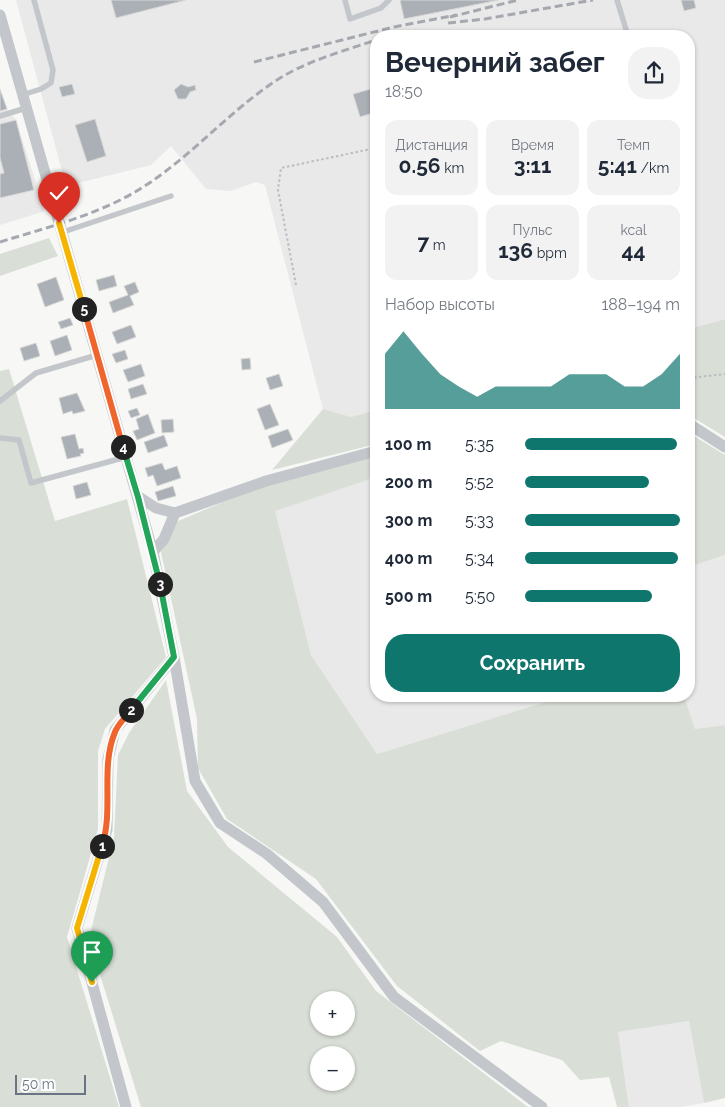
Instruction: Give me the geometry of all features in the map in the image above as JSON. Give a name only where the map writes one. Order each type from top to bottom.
[{"type":"street","points":[[0,15],[153,552],[174,657],[195,781],[220,823],[267,854],[323,902],[394,997],[542,1107]]},
{"type":"street","points":[[695,428],[725,447]]},
{"type":"street","points":[[138,497],[156,508],[175,512],[266,481],[370,453]]},
{"type":"street","points":[[153,552],[164,539],[175,512]]},
{"type":"street","points":[[126,1107],[77,928],[107,830],[108,759],[115,730],[174,657]]},
{"type":"lane","points":[[22,95],[41,89],[51,82],[53,70],[34,0]]},
{"type":"lane","points":[[345,0],[350,19],[381,8],[389,0]]},
{"type":"lane","points":[[617,0],[626,30]]},
{"type":"lane","points":[[0,116],[26,108]]},
{"type":"lane","points":[[62,232],[171,196]]},
{"type":"lane","points":[[0,401],[36,373],[97,355]]},
{"type":"lane","points":[[0,438],[19,440],[31,484],[126,457]]},
{"type":"path","points":[[296,285],[278,190],[281,168],[370,149]]},
{"type":"path","points":[[695,377],[725,374]]},
{"type":"shaded area","points":[[16,0],[725,0],[725,319],[695,327],[695,30],[370,30],[370,412],[351,417],[323,409],[265,185],[256,182],[231,191],[206,189],[171,146],[151,165],[66,186]]},
{"type":"shaded area","points":[[0,89],[7,109],[16,120],[45,211],[0,225]]},
{"type":"shaded area","points":[[49,238],[58,256],[0,276],[0,254]]},
{"type":"shaded area","points":[[725,319],[725,437],[695,419],[695,327]]},
{"type":"shaded area","points":[[9,369],[55,521],[127,499],[166,657],[105,729],[98,751],[98,829],[67,937],[119,1107],[0,1107],[0,371]]},
{"type":"shaded area","points":[[323,409],[351,417],[370,412],[370,446],[272,470]]},
{"type":"shaded area","points":[[695,437],[725,455],[725,555],[695,565]]},
{"type":"shaded area","points":[[370,457],[370,479],[275,511],[311,655],[377,754],[546,702],[686,702],[695,729],[725,725],[725,1098],[704,1103],[689,1021],[618,1032],[629,1107],[617,1107],[609,1077],[580,1080],[562,1060],[501,1041],[480,1051],[397,986],[316,879],[227,819],[198,768],[197,719],[161,552],[176,522],[265,484]]},
{"type":"shaded area","points":[[370,479],[370,702],[546,702],[377,754],[311,655],[274,510]]},
{"type":"shaded area","points":[[725,555],[725,725],[695,729],[686,702],[695,702],[695,565]]},
{"type":"shaded area","points":[[166,680],[187,791],[228,847],[337,937],[376,991],[528,1107],[141,1107],[89,939],[114,837],[118,755],[129,733]]},
{"type":"shaded area","points":[[689,1021],[704,1103],[681,1107],[629,1107],[618,1032]]},
{"type":"building","points":[[111,0],[186,0],[116,18]]},
{"type":"building","points":[[400,0],[499,0],[404,19]]},
{"type":"building","points":[[681,0],[694,0],[696,8],[684,11]]},
{"type":"building","points":[[72,84],[75,94],[62,97],[59,87]]},
{"type":"building","points":[[181,84],[188,87],[195,85],[196,90],[190,92],[186,99],[178,99],[174,90]]},
{"type":"building","points":[[0,89],[7,109],[0,111]]},
{"type":"building","points":[[370,89],[370,114],[360,117],[353,94]]},
{"type":"building","points":[[95,119],[106,156],[87,162],[75,125]]},
{"type":"building","points":[[16,120],[34,190],[0,198],[0,174],[4,173],[0,158],[0,124]]},
{"type":"building","points":[[114,275],[117,286],[99,291],[96,280]]},
{"type":"building","points":[[56,277],[64,300],[45,307],[37,284]]},
{"type":"building","points":[[135,282],[139,292],[130,296],[134,305],[113,313],[109,302],[128,295],[124,286]]},
{"type":"building","points":[[70,318],[73,325],[61,329],[58,322]]},
{"type":"building","points":[[131,325],[136,337],[117,344],[112,332]]},
{"type":"building","points":[[67,335],[72,350],[55,356],[50,341]]},
{"type":"building","points":[[36,343],[40,356],[24,361],[20,348]]},
{"type":"building","points":[[125,350],[128,359],[116,363],[112,354]]},
{"type":"building","points":[[250,358],[251,369],[242,370],[241,359]]},
{"type":"building","points":[[141,364],[145,376],[128,382],[123,370]]},
{"type":"building","points":[[279,374],[283,386],[270,390],[266,378]]},
{"type":"building","points":[[143,384],[147,394],[131,399],[128,389]]},
{"type":"building","points":[[77,393],[85,411],[73,414],[72,411],[63,414],[59,398]]},
{"type":"building","points":[[270,404],[279,425],[265,430],[257,409]]},
{"type":"building","points":[[137,408],[140,415],[131,418],[128,411]]},
{"type":"building","points":[[148,414],[155,433],[137,440],[133,431],[139,429],[136,419]]},
{"type":"building","points":[[173,419],[174,432],[162,433],[161,420]]},
{"type":"building","points":[[288,429],[293,440],[272,448],[268,436]]},
{"type":"building","points":[[75,434],[79,449],[83,448],[84,453],[80,454],[81,456],[67,459],[61,437]]},
{"type":"building","points":[[164,435],[168,446],[148,453],[144,442]]},
{"type":"building","points":[[162,463],[165,470],[177,466],[181,478],[157,486],[153,475],[148,477],[145,468]]},
{"type":"building","points":[[87,482],[91,495],[76,499],[73,486]]},
{"type":"building","points":[[173,486],[176,496],[158,501],[155,492]]},
{"type":"railway","points":[[450,17],[518,0]]},
{"type":"railway","points":[[448,23],[485,19],[593,0]]},
{"type":"railway","points":[[382,30],[456,15]]},
{"type":"railway","points":[[254,62],[370,33]]},
{"type":"railway","points":[[0,242],[69,221],[103,208],[135,192],[171,167],[253,97],[283,76],[322,58],[370,42]]},
{"type":"route","points":[[59,223],[153,552],[174,657],[115,730],[108,759],[107,830],[77,928],[92,982]]}]
